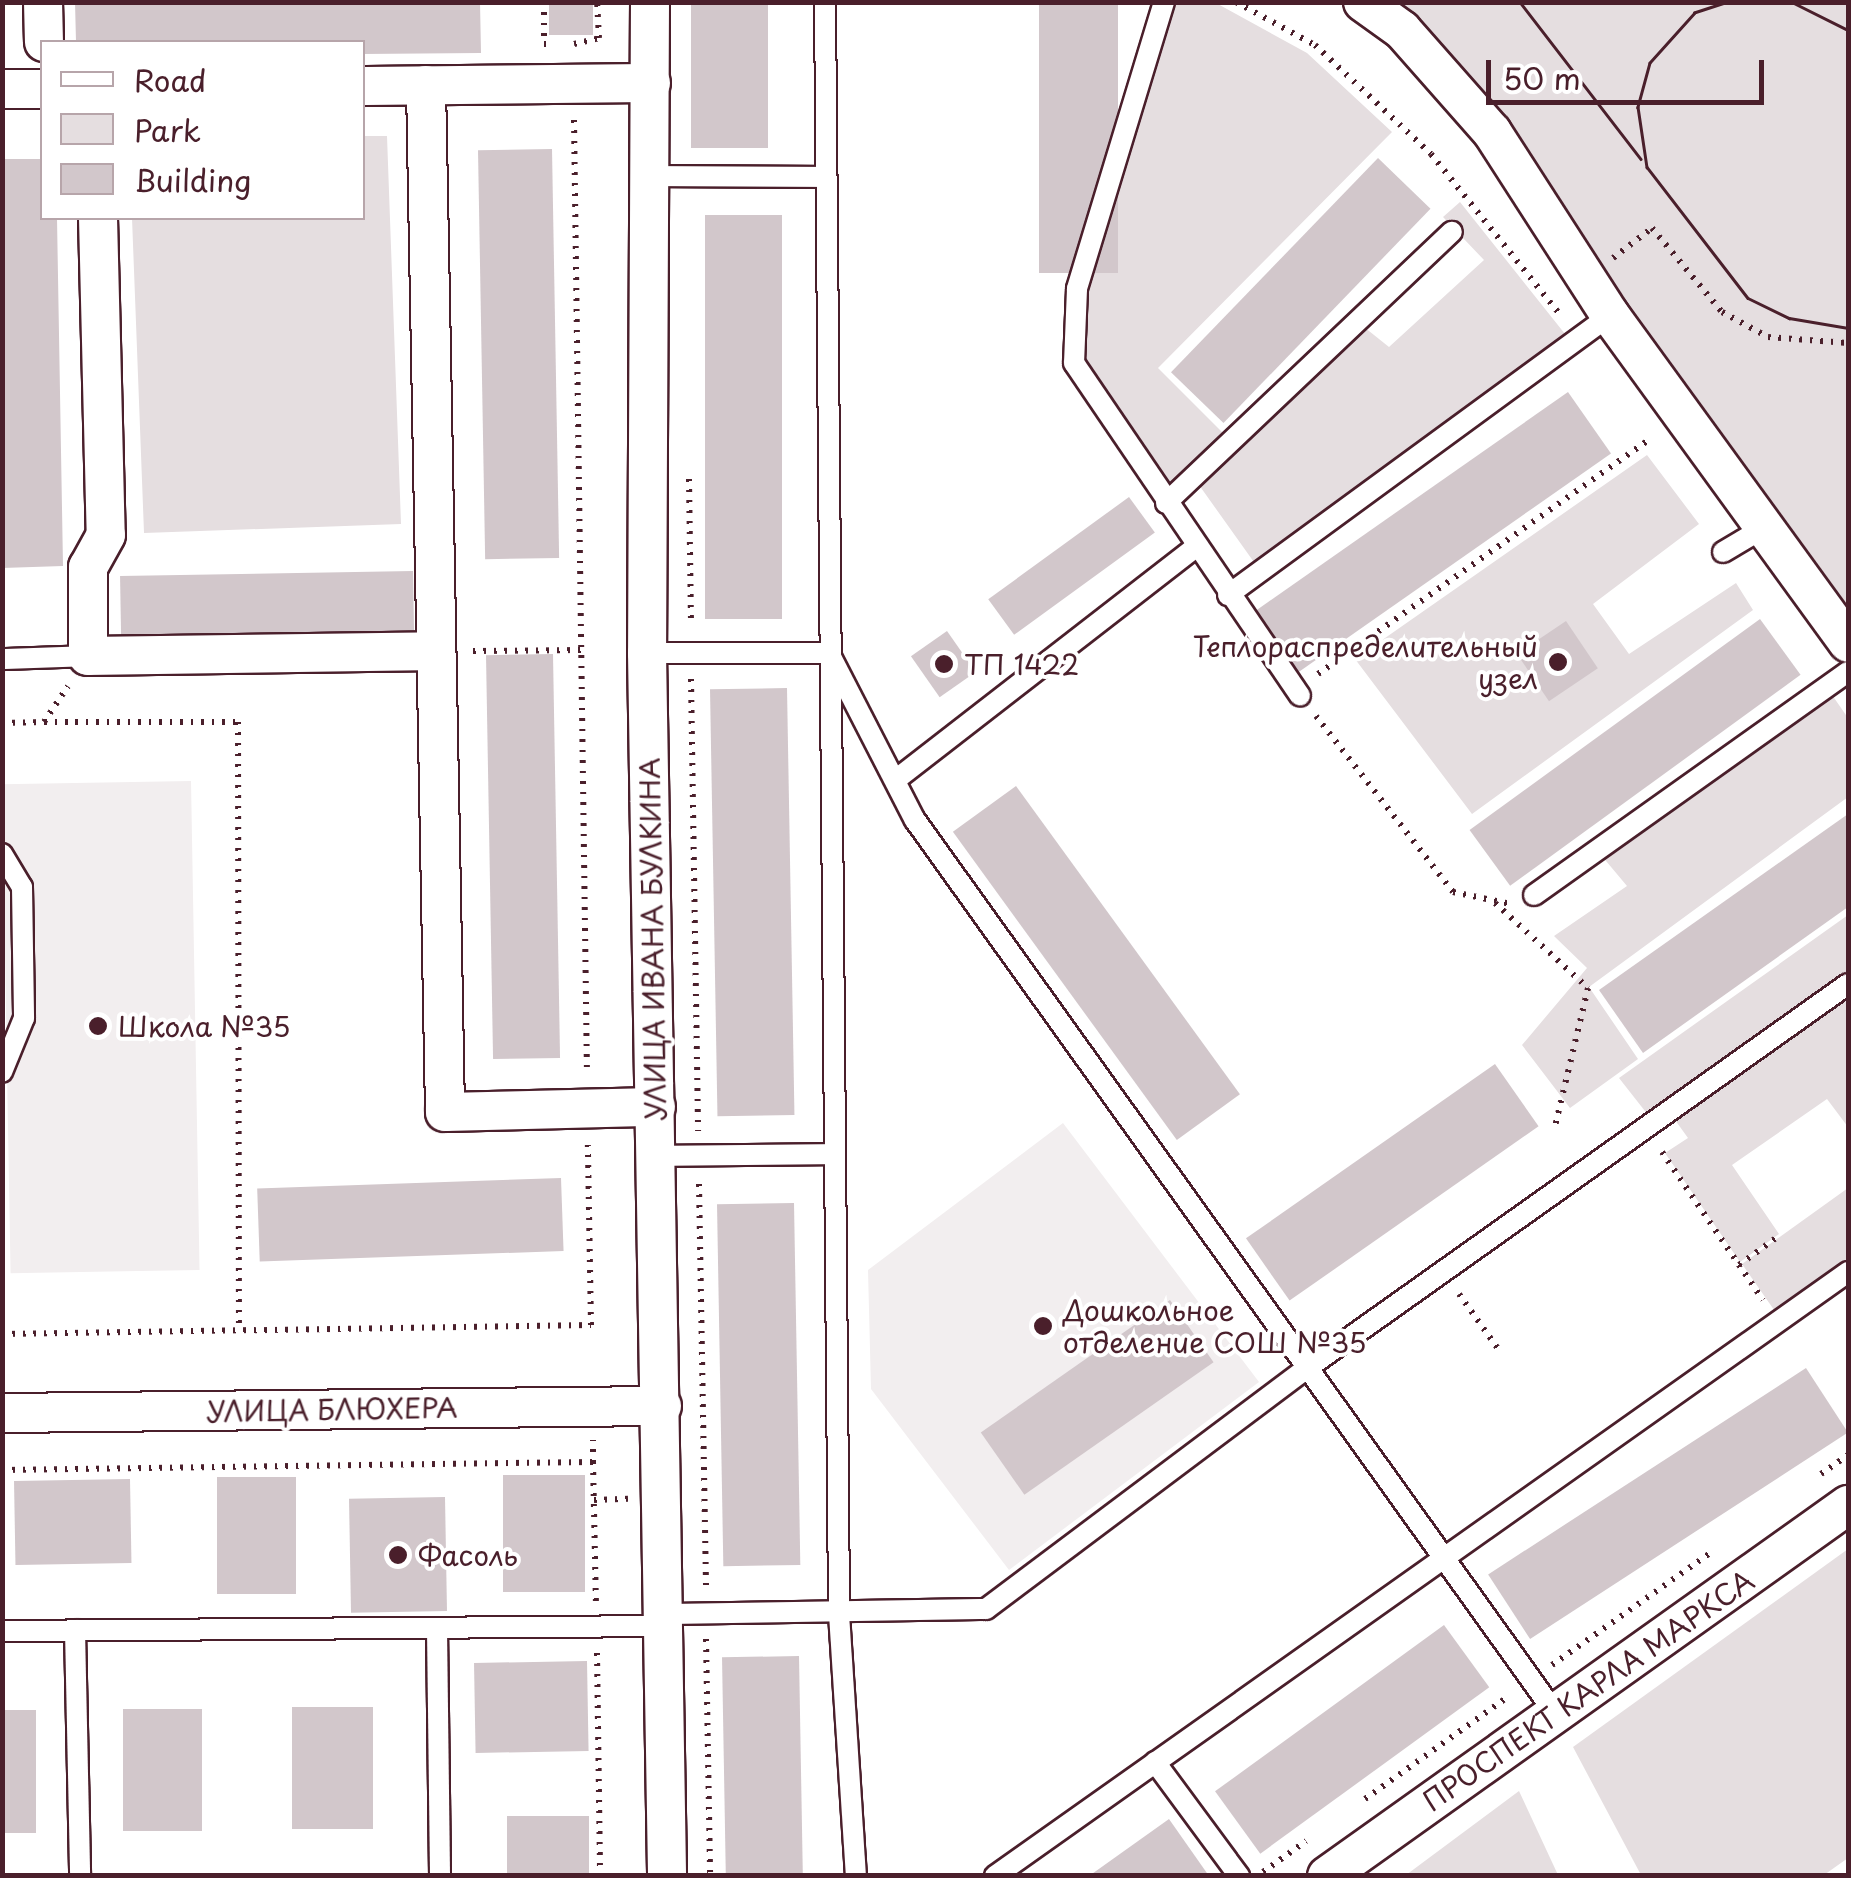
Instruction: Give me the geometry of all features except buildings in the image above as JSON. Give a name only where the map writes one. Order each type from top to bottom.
[{"type":"street","points":[[43,2],[44,40]]},
{"type":"street","name":"УЛИЦА ИВАНА БУЛКИНА","points":[[650,2],[653,176],[647,653],[662,1406],[666,1876]]},
{"type":"street","points":[[1363,2],[1402,30],[1492,132],[1610,314],[1848,643]]},
{"type":"street","points":[[365,86],[650,83]]},
{"type":"street","points":[[426,85],[445,1112],[656,1107]]},
{"type":"street","points":[[2,90],[40,89]]},
{"type":"street","points":[[98,220],[106,535],[88,567],[88,656],[436,651]]},
{"type":"street","name":"УЛИЦА БЛЮХЕРА","points":[[2,1412],[662,1406]]},
{"type":"street","name":"ПРОСПЕКТ КАРЛА МАРКСА","points":[[1327,1876],[1848,1505]]},
{"type":"lane","points":[[825,2],[839,1614],[856,1876]]},
{"type":"lane","points":[[1164,2],[1077,289],[1074,363],[1194,548],[1302,690]]},
{"type":"lane","points":[[653,176],[824,177]]},
{"type":"lane","points":[[1166,504],[1452,232]]},
{"type":"lane","points":[[1228,595],[1610,314]]},
{"type":"lane","points":[[1723,552],[1765,528]]},
{"type":"lane","points":[[898,778],[1194,548]]},
{"type":"lane","points":[[647,653],[829,653]]},
{"type":"lane","points":[[829,653],[898,778],[915,820],[1303,1371],[1555,1713]]},
{"type":"lane","points":[[2,659],[88,656]]},
{"type":"lane","points":[[1534,895],[1848,672]]},
{"type":"lane","points":[[2,854],[22,887],[24,1018],[2,1072]]},
{"type":"lane","points":[[2,1630],[437,1628],[664,1620],[706,1614],[986,1609],[1303,1371],[1848,984]]},
{"type":"lane","points":[[656,1156],[834,1154]]},
{"type":"lane","points":[[995,1876],[1778,1322],[1845,1282]]},
{"type":"lane","points":[[437,1628],[440,1876]]},
{"type":"lane","points":[[76,1630],[80,1876]]},
{"type":"lane","points":[[1156,1762],[1238,1876]]},
{"type":"path","points":[[573,44],[599,38],[598,2]]},
{"type":"path","points":[[2,1334],[591,1325],[574,83]]},
{"type":"path","points":[[1602,266],[1652,228],[1722,312],[1768,338],[1848,343]]},
{"type":"path","points":[[1534,895],[1522,905],[1454,892],[1302,690],[1652,438]]},
{"type":"path","points":[[688,455],[710,1876]]},
{"type":"path","points":[[436,651],[581,650]]},
{"type":"path","points":[[44,722],[88,656]]},
{"type":"path","points":[[2,723],[238,722],[239,1330]]},
{"type":"path","points":[[1494,902],[1588,988],[1555,1126]]},
{"type":"path","points":[[1662,1152],[1778,1322]]},
{"type":"path","points":[[1739,1265],[1780,1235]]},
{"type":"path","points":[[1459,1294],[1499,1350]]},
{"type":"path","points":[[593,1434],[596,1615]]},
{"type":"path","points":[[2,1470],[594,1462]]},
{"type":"path","points":[[594,1500],[629,1499]]},
{"type":"path","points":[[597,1636],[600,1876]]},
{"type":"shaded area","name":"Школа №35","points":[[191,781],[200,1270],[11,1273],[2,784]]},
{"type":"shaded area","name":"Дошкольное отделение СОШ №35","points":[[1063,1123],[1259,1382],[1009,1570],[871,1389],[868,1270]]},
{"type":"green space","points":[[1175,3],[1216,3],[1307,53],[1392,132],[1158,368],[1224,434],[1170,486],[1085,362],[1087,293]]},
{"type":"green space","points":[[1389,3],[1848,3],[1848,606],[1487,108]]},
{"type":"green space","points":[[365,136],[387,136],[401,524],[144,533],[132,220],[365,220]]},
{"type":"green space","points":[[1460,202],[1569,339],[1256,565],[1199,485],[1364,327],[1389,347],[1484,260],[1443,217]]},
{"type":"green space","points":[[1647,455],[1699,524],[1593,604],[1629,654],[1736,583],[1753,610],[1472,814],[1355,659]]},
{"type":"green space","points":[[1830,692],[1848,718],[1848,797],[1589,987],[1638,1059],[1570,1108],[1522,1045],[1587,968],[1554,936],[1627,886],[1601,855]]},
{"type":"green space","points":[[1848,915],[1848,982],[1652,1120],[1619,1078]]},
{"type":"green space","points":[[1848,988],[1848,1127],[1827,1099],[1732,1165],[1779,1234],[1740,1262],[1665,1153],[1688,1138],[1670,1113]]},
{"type":"green space","points":[[1848,1188],[1848,1268],[1779,1317],[1742,1264]]},
{"type":"green space","points":[[1848,1549],[1848,1858],[1824,1875],[1641,1875],[1573,1747]]},
{"type":"green space","points":[[1519,1791],[1558,1875],[1406,1875]]},
{"type":"tram line","points":[[1520,2],[1641,159]]},
{"type":"tram line","points":[[1728,2],[1695,13],[1650,63],[1638,107],[1647,167],[1748,298],[1789,318],[1848,328]]},
{"type":"tram line","points":[[1792,2],[1848,30]]},
{"type":"place","name":"Теплораспределительный узел","points":[[1558,662]]},
{"type":"place","name":"ТП 1422","points":[[944,664]]},
{"type":"place","name":"Школа №35","points":[[98,1026]]},
{"type":"place","name":"Дошкольное отделение СОШ №35","points":[[1043,1326]]},
{"type":"place","name":"Фасоль","points":[[398,1555]]}]
